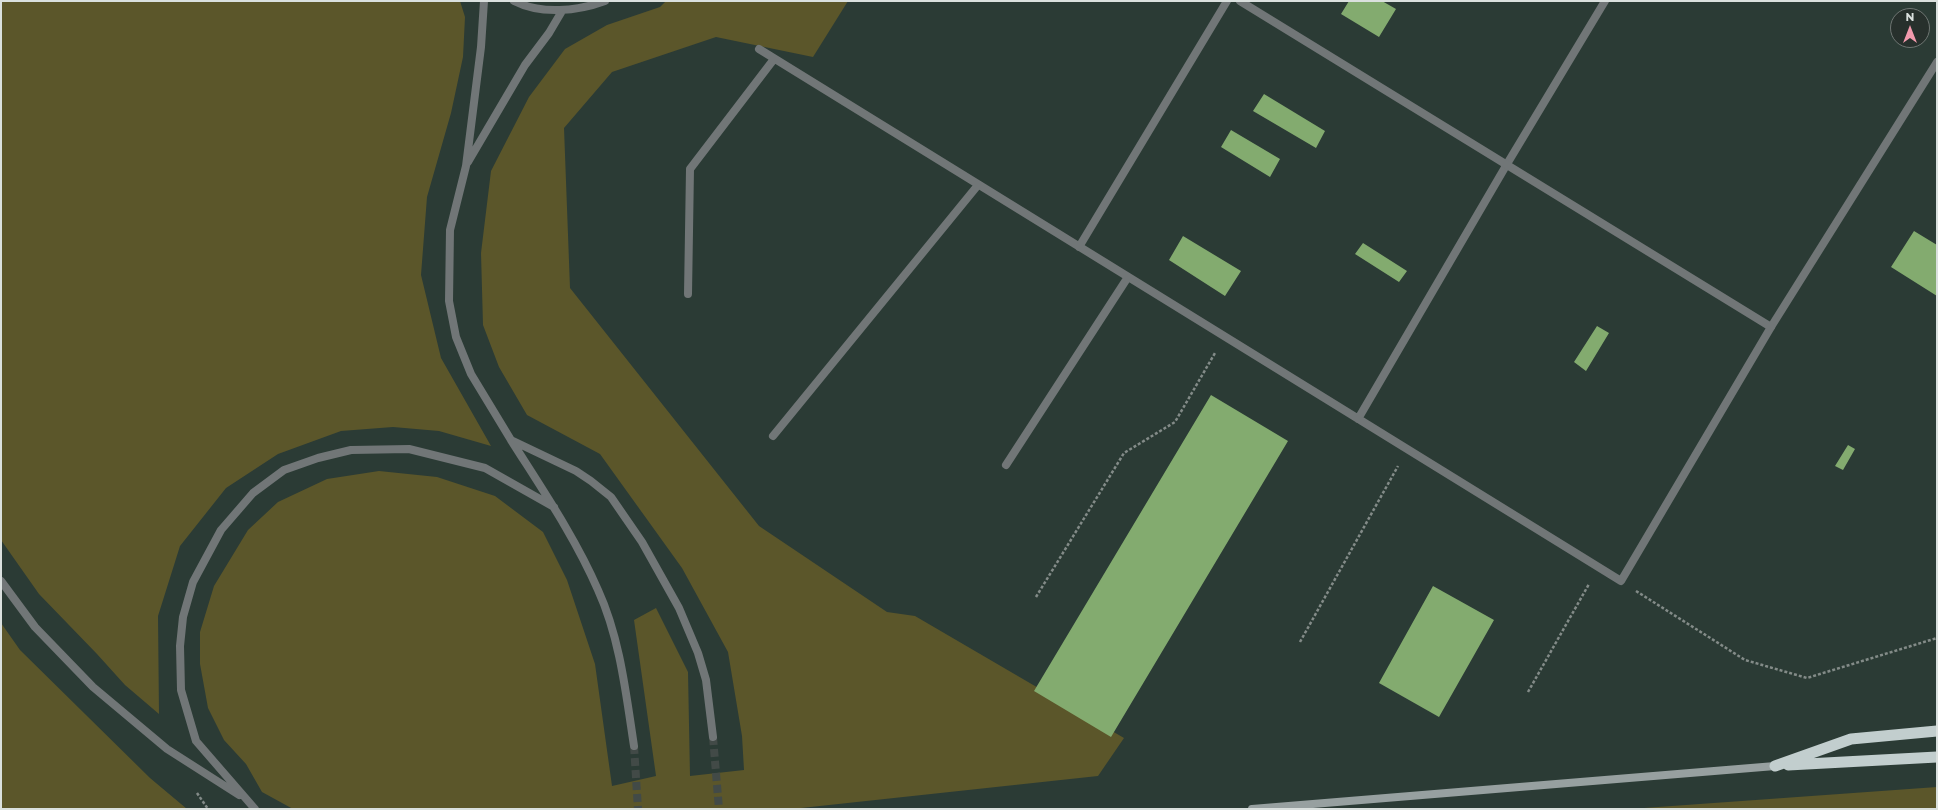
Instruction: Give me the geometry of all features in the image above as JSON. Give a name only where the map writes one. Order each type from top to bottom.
[{"type":"highway","points":[[1775,766],[1851,740],[1937,731]]},
{"type":"highway","points":[[1775,766],[1937,757]]},
{"type":"main road","points":[[1252,809],[1775,766]]},
{"type":"street","points":[[484,1],[481,47],[466,166],[450,230],[449,300],[456,337],[471,374],[554,507],[598,590],[612,628],[623,676],[634,746]]},
{"type":"street","points":[[514,1],[522,5],[562,11],[590,7],[606,1]]},
{"type":"street","points":[[1079,246],[1226,1]]},
{"type":"street","points":[[1240,1],[1771,327]]},
{"type":"street","points":[[1358,419],[1507,164],[1606,1]]},
{"type":"street","points":[[466,166],[525,65],[549,33],[562,11]]},
{"type":"street","points":[[759,49],[1621,581],[1771,327],[1937,62]]},
{"type":"street","points":[[688,294],[690,169],[774,59]]},
{"type":"street","points":[[773,436],[978,185]]},
{"type":"street","points":[[1006,464],[1128,277]]},
{"type":"street","points":[[511,440],[576,471],[591,481],[611,497],[642,542],[680,608],[698,653],[706,680],[713,738]]},
{"type":"street","points":[[255,809],[196,742],[182,690],[180,646],[183,617],[193,582],[221,530],[253,493],[284,470],[318,458],[351,450],[409,449],[485,468],[554,507]]},
{"type":"street","points":[[1,581],[35,627],[93,687],[168,749],[262,809]]},
{"type":"path","points":[[1036,597],[1124,453],[1175,422],[1225,337]]},
{"type":"path","points":[[1300,642],[1407,450]]},
{"type":"path","points":[[1528,692],[1598,567]]},
{"type":"path","points":[[1621,581],[1745,660],[1807,678],[1937,638]]},
{"type":"shaded area","points":[[1,1],[1937,1],[1937,809],[1,809]]},
{"type":"shaded area","points":[[1,1],[460,1],[465,17],[463,57],[451,113],[427,197],[421,275],[441,358],[491,446],[439,431],[393,427],[341,431],[278,454],[226,488],[180,546],[158,616],[159,714],[125,685],[39,594],[1,540]]},
{"type":"shaded area","points":[[666,1],[848,1],[813,57],[716,37],[612,72],[564,128],[570,288],[759,526],[887,612],[915,616],[1124,738],[1098,776],[792,809],[293,809],[262,792],[246,764],[224,740],[208,708],[200,664],[200,632],[214,586],[248,530],[278,502],[327,479],[379,471],[437,477],[495,496],[543,532],[567,580],[595,664],[612,786],[656,776],[634,620],[656,608],[688,672],[690,776],[744,770],[742,736],[728,652],[682,568],[600,454],[527,415],[499,367],[483,325],[481,253],[491,171],[529,97],[565,49],[607,25],[660,7]]},
{"type":"shaded area","points":[[1,623],[20,650],[150,778],[187,809],[1,809]]},
{"type":"shaded area","points":[[1937,787],[1937,809],[1630,809]]},
{"type":"building","points":[[1349,1],[1382,1],[1396,9],[1379,37],[1341,14]]},
{"type":"building","points":[[1264,94],[1325,131],[1316,148],[1253,111]]},
{"type":"building","points":[[1231,130],[1280,159],[1270,177],[1221,147]]},
{"type":"building","points":[[1914,231],[1937,245],[1937,296],[1891,267]]},
{"type":"building","points":[[1183,236],[1241,271],[1225,296],[1169,260]]},
{"type":"building","points":[[1363,243],[1407,271],[1399,282],[1355,254]]},
{"type":"building","points":[[1597,326],[1609,333],[1586,371],[1574,362]]},
{"type":"building","points":[[1211,395],[1288,441],[1111,737],[1034,691]]},
{"type":"building","points":[[1848,445],[1855,449],[1843,470],[1835,466]]},
{"type":"building","points":[[1433,586],[1494,620],[1439,717],[1379,683]]},
{"type":"tunnel","points":[[713,737],[719,809]]},
{"type":"tunnel","points":[[634,746],[638,809]]}]
